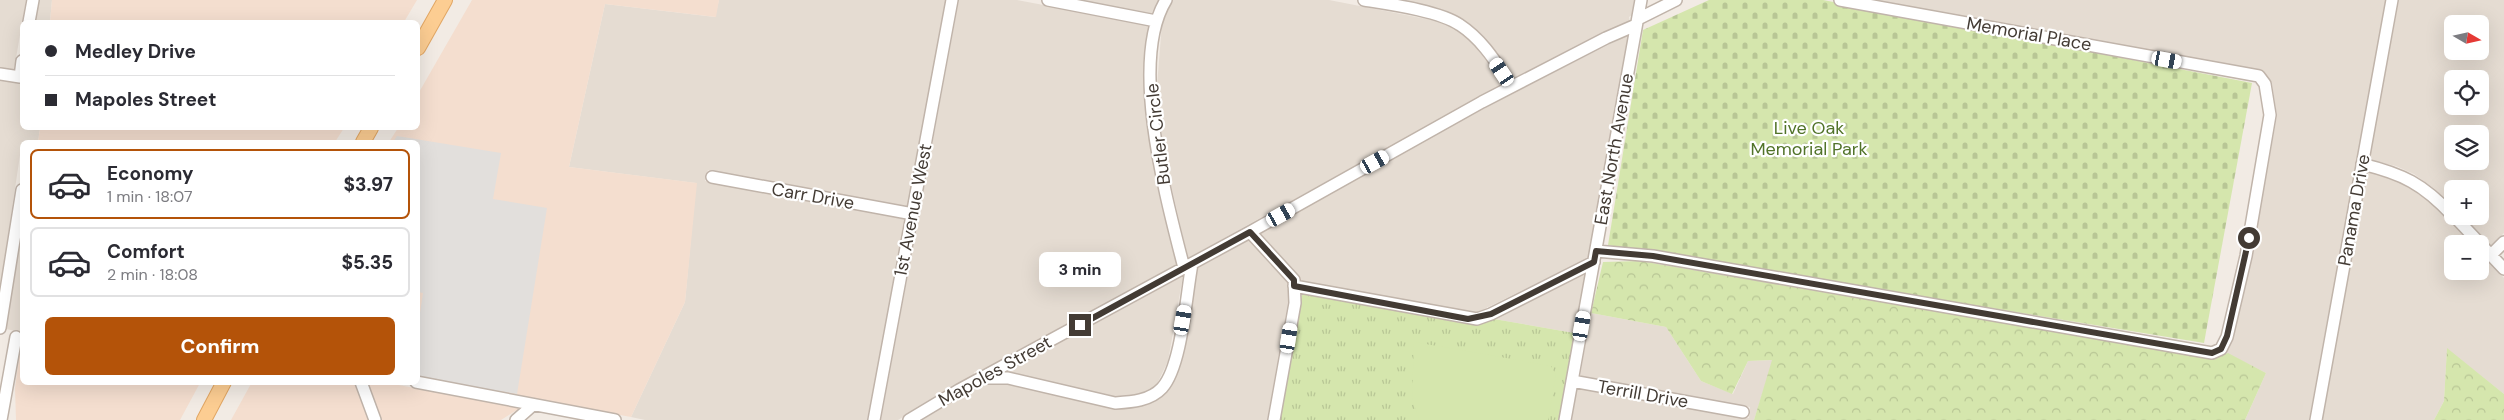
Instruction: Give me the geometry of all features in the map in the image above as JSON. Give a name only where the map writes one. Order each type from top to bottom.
[{"type":"main road","points":[[420,44],[445,0]]},
{"type":"main road","points":[[204,420],[222,385]]},
{"type":"street","points":[[29,20],[33,0]]},
{"type":"street","name":"1st Avenue West","points":[[874,420],[952,0]]},
{"type":"street","points":[[1048,0],[1156,21]]},
{"type":"street","name":"Butler Circle","points":[[1166,0],[1156,21],[1150,86],[1154,131],[1165,195],[1188,266]]},
{"type":"street","points":[[1364,0],[1444,16],[1461,25],[1479,41],[1512,86]]},
{"type":"street","name":"East North Avenue","points":[[1565,420],[1641,0]]},
{"type":"street","name":"Mapoles Street","points":[[909,420],[980,378],[1250,232],[1512,86],[1676,0]]},
{"type":"street","name":"Memorial Place","points":[[1595,256],[1662,258],[1956,310],[2098,332],[2212,353],[2217,352],[2225,343],[2246,256],[2270,115],[2266,84],[2259,76],[1840,0]]},
{"type":"street","name":"Panama Drive","points":[[2316,420],[2392,0]]},
{"type":"street","points":[[0,74],[20,77]]},
{"type":"street","points":[[2362,164],[2394,172],[2412,179],[2431,193],[2444,206]]},
{"type":"street","name":"Carr Drive","points":[[712,177],[913,214]]},
{"type":"street","points":[[0,328],[20,203]]},
{"type":"street","points":[[2462,225],[2504,269]]},
{"type":"street","points":[[1250,232],[1294,280],[1295,303],[1274,420]]},
{"type":"street","points":[[2491,255],[2504,242]]},
{"type":"street","points":[[1294,286],[1477,319],[1491,314],[1595,256]]},
{"type":"street","points":[[980,378],[1008,378],[1115,403],[1145,399],[1153,395],[1162,388],[1174,363],[1188,266]]},
{"type":"street","points":[[0,334],[19,337],[1,420]]},
{"type":"street","name":"Terrill Drive","points":[[1572,381],[1744,412]]},
{"type":"street","points":[[420,383],[579,416],[615,420]]},
{"type":"street","points":[[362,385],[375,420]]},
{"type":"street","points":[[516,420],[533,405]]},
{"type":"shaded area","points":[[0,0],[26,0],[23,20],[20,20],[20,35],[14,70],[0,68]]},
{"type":"shaded area","points":[[39,0],[52,0],[50,20],[35,20]]},
{"type":"shaded area","points":[[52,0],[417,0],[405,20],[50,20]]},
{"type":"shaded area","points":[[472,0],[719,0],[716,17],[605,4],[569,167],[697,183],[685,302],[631,417],[582,408],[581,406],[577,407],[536,400],[533,397],[530,399],[420,377],[420,140],[390,140],[397,130],[420,130],[420,91]]},
{"type":"shaded area","points":[[719,0],[946,0],[908,208],[708,170],[705,181],[906,219],[896,262],[888,316],[867,420],[645,420],[631,417],[685,302],[696,183],[569,167],[605,4],[715,17]]},
{"type":"shaded area","points":[[959,0],[1017,0],[1149,25],[1144,85],[1148,131],[1159,195],[1177,266],[989,367],[974,372],[974,375],[898,420],[881,420]]},
{"type":"shaded area","points":[[1078,0],[1159,0],[1151,14]]},
{"type":"shaded area","points":[[1173,0],[1329,0],[1442,22],[1457,29],[1474,44],[1503,84],[1188,258],[1164,155],[1157,86],[1162,23]]},
{"type":"shaded area","points":[[1393,0],[1634,0],[1632,15],[1629,17],[1630,22],[1514,79],[1484,38],[1464,20],[1446,11]]},
{"type":"shaded area","points":[[1870,0],[2386,0],[2309,420],[2245,420],[2266,373],[2226,353],[2233,338],[2252,257],[2277,116],[2272,83],[2264,73],[2240,66]]},
{"type":"shaded area","points":[[2399,0],[2504,0],[2504,233],[2491,246],[2489,244],[2489,235],[2480,235],[2471,225],[2489,225],[2489,180],[2444,180],[2444,198],[2414,174],[2396,166],[2369,160]]},
{"type":"shaded area","points":[[1628,35],[1588,258],[1476,313],[1300,282],[1295,273],[1259,234],[1485,107]]},
{"type":"shaded area","points":[[0,79],[20,80],[20,130],[40,130],[38,140],[20,140],[20,155],[0,288]]},
{"type":"shaded area","points":[[40,130],[343,130],[336,140],[38,140]]},
{"type":"shaded area","points":[[397,136],[501,153],[493,199],[547,208],[517,394],[420,378],[420,313],[423,293],[420,292],[420,140],[394,140]]},
{"type":"shaded area","points":[[2367,171],[2408,184],[2434,204],[2444,215],[2444,225],[2454,225],[2463,235],[2444,235],[2444,280],[2489,280],[2489,262],[2504,278],[2504,394],[2447,349],[2444,401],[2434,420],[2322,420]]},
{"type":"shaded area","points":[[1249,240],[1287,282],[1288,286],[1288,302],[1267,420],[921,420],[983,384],[1008,383],[1114,408],[1132,407],[1157,400],[1168,391],[1180,364],[1198,268]]},
{"type":"shaded area","points":[[20,242],[20,332],[6,329]]},
{"type":"shaded area","points":[[1585,273],[1574,333],[1494,319],[1544,293]]},
{"type":"shaded area","points":[[1183,276],[1168,361],[1157,384],[1150,390],[1129,396],[1115,397],[1005,372]]},
{"type":"shaded area","points":[[1591,313],[1666,327],[1701,381],[1733,394],[1748,361],[1773,360],[1754,420],[1572,420],[1577,387],[1749,418],[1750,407],[1580,377]]},
{"type":"shaded area","points":[[20,350],[20,385],[199,385],[180,420],[16,420],[15,388]]},
{"type":"shaded area","points":[[250,385],[356,385],[368,420],[231,420]]},
{"type":"shaded area","points":[[369,385],[399,385],[520,408],[501,420],[381,420]]},
{"type":"green space","name":"Live Oak Memorial Park","points":[[1709,0],[1823,0],[2252,83],[2204,343],[1608,245],[1643,30]]},
{"type":"green space","points":[[1640,261],[2211,358],[2228,353],[2266,373],[2245,420],[1754,420],[1772,360],[1748,361],[1732,394],[1701,381],[1666,327],[1591,313],[1603,262]]},
{"type":"green space","points":[[1302,294],[1467,324],[1479,324],[1494,319],[1574,333],[1559,420],[1280,420]]},
{"type":"green space","points":[[1414,342],[1551,366],[1556,375],[1548,420],[1419,420],[1412,398]]},
{"type":"green space","points":[[2447,348],[2504,394],[2504,420],[2434,420],[2444,401]]},
{"type":"route","points":[[1080,325],[1250,232],[1294,280],[1294,286],[1468,319],[1477,319],[1491,314],[1594,262],[1596,251],[1653,256],[1994,316],[2107,333],[2212,353],[2221,349],[2225,343],[2249,238]]}]
